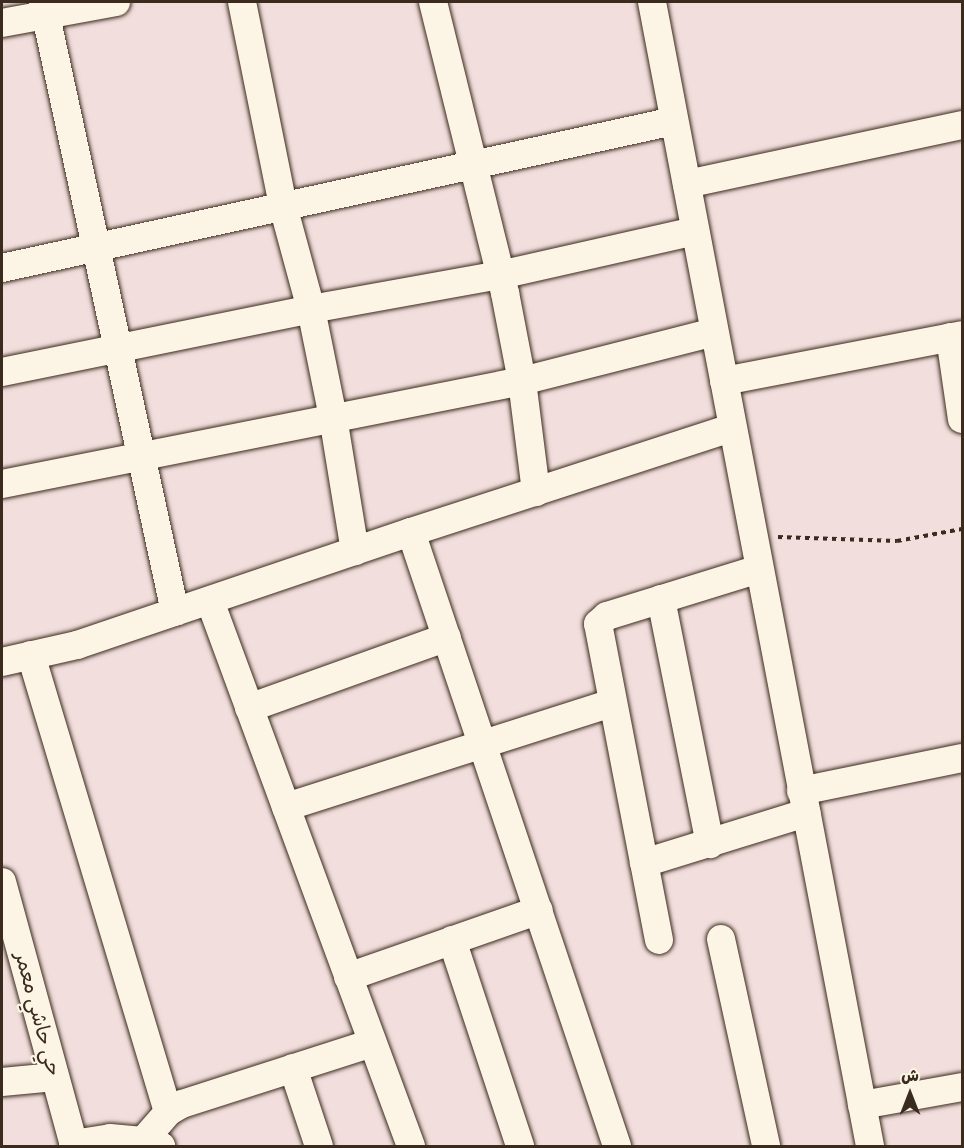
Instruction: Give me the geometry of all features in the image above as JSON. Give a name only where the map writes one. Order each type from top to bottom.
[{"type":"street","points":[[2,23],[44,7],[116,2]]},
{"type":"street","points":[[242,2],[283,206],[310,309],[333,417],[355,551]]},
{"type":"street","points":[[433,2],[500,275],[522,381],[536,492]]},
{"type":"street","points":[[652,2],[870,1146]]},
{"type":"street","points":[[44,7],[94,247],[175,612]]},
{"type":"street","points":[[2,268],[674,121]]},
{"type":"street","points":[[687,184],[963,125]]},
{"type":"street","points":[[2,372],[310,309],[500,275],[695,231]]},
{"type":"street","points":[[2,484],[522,381],[714,332]]},
{"type":"street","points":[[724,381],[956,336],[963,419]]},
{"type":"street","points":[[2,662],[77,645],[411,532],[732,428]]},
{"type":"street","points":[[411,532],[617,1146]]},
{"type":"street","points":[[659,940],[598,624],[607,616],[759,570]]},
{"type":"street","points":[[661,599],[710,844]]},
{"type":"street","points":[[210,601],[411,1146]]},
{"type":"street","points":[[249,708],[447,637]]},
{"type":"street","points":[[31,656],[168,1112]]},
{"type":"street","points":[[286,807],[612,703]]},
{"type":"street","points":[[644,863],[710,844],[804,802],[963,758]]},
{"type":"street","name":"حي حاشي معمر","points":[[2,882],[9,934],[55,1077],[74,1145]]},
{"type":"street","points":[[348,976],[539,910]]},
{"type":"street","points":[[721,939],[766,1146]]},
{"type":"street","points":[[452,940],[520,1146]]},
{"type":"street","points":[[74,1145],[110,1138],[152,1144],[168,1112],[182,1104],[372,1042]]},
{"type":"street","points":[[293,1068],[319,1146]]},
{"type":"street","points":[[2,1082],[55,1077]]},
{"type":"street","points":[[862,1106],[963,1087]]},
{"type":"path","points":[[753,537],[897,542],[963,529]]}]
